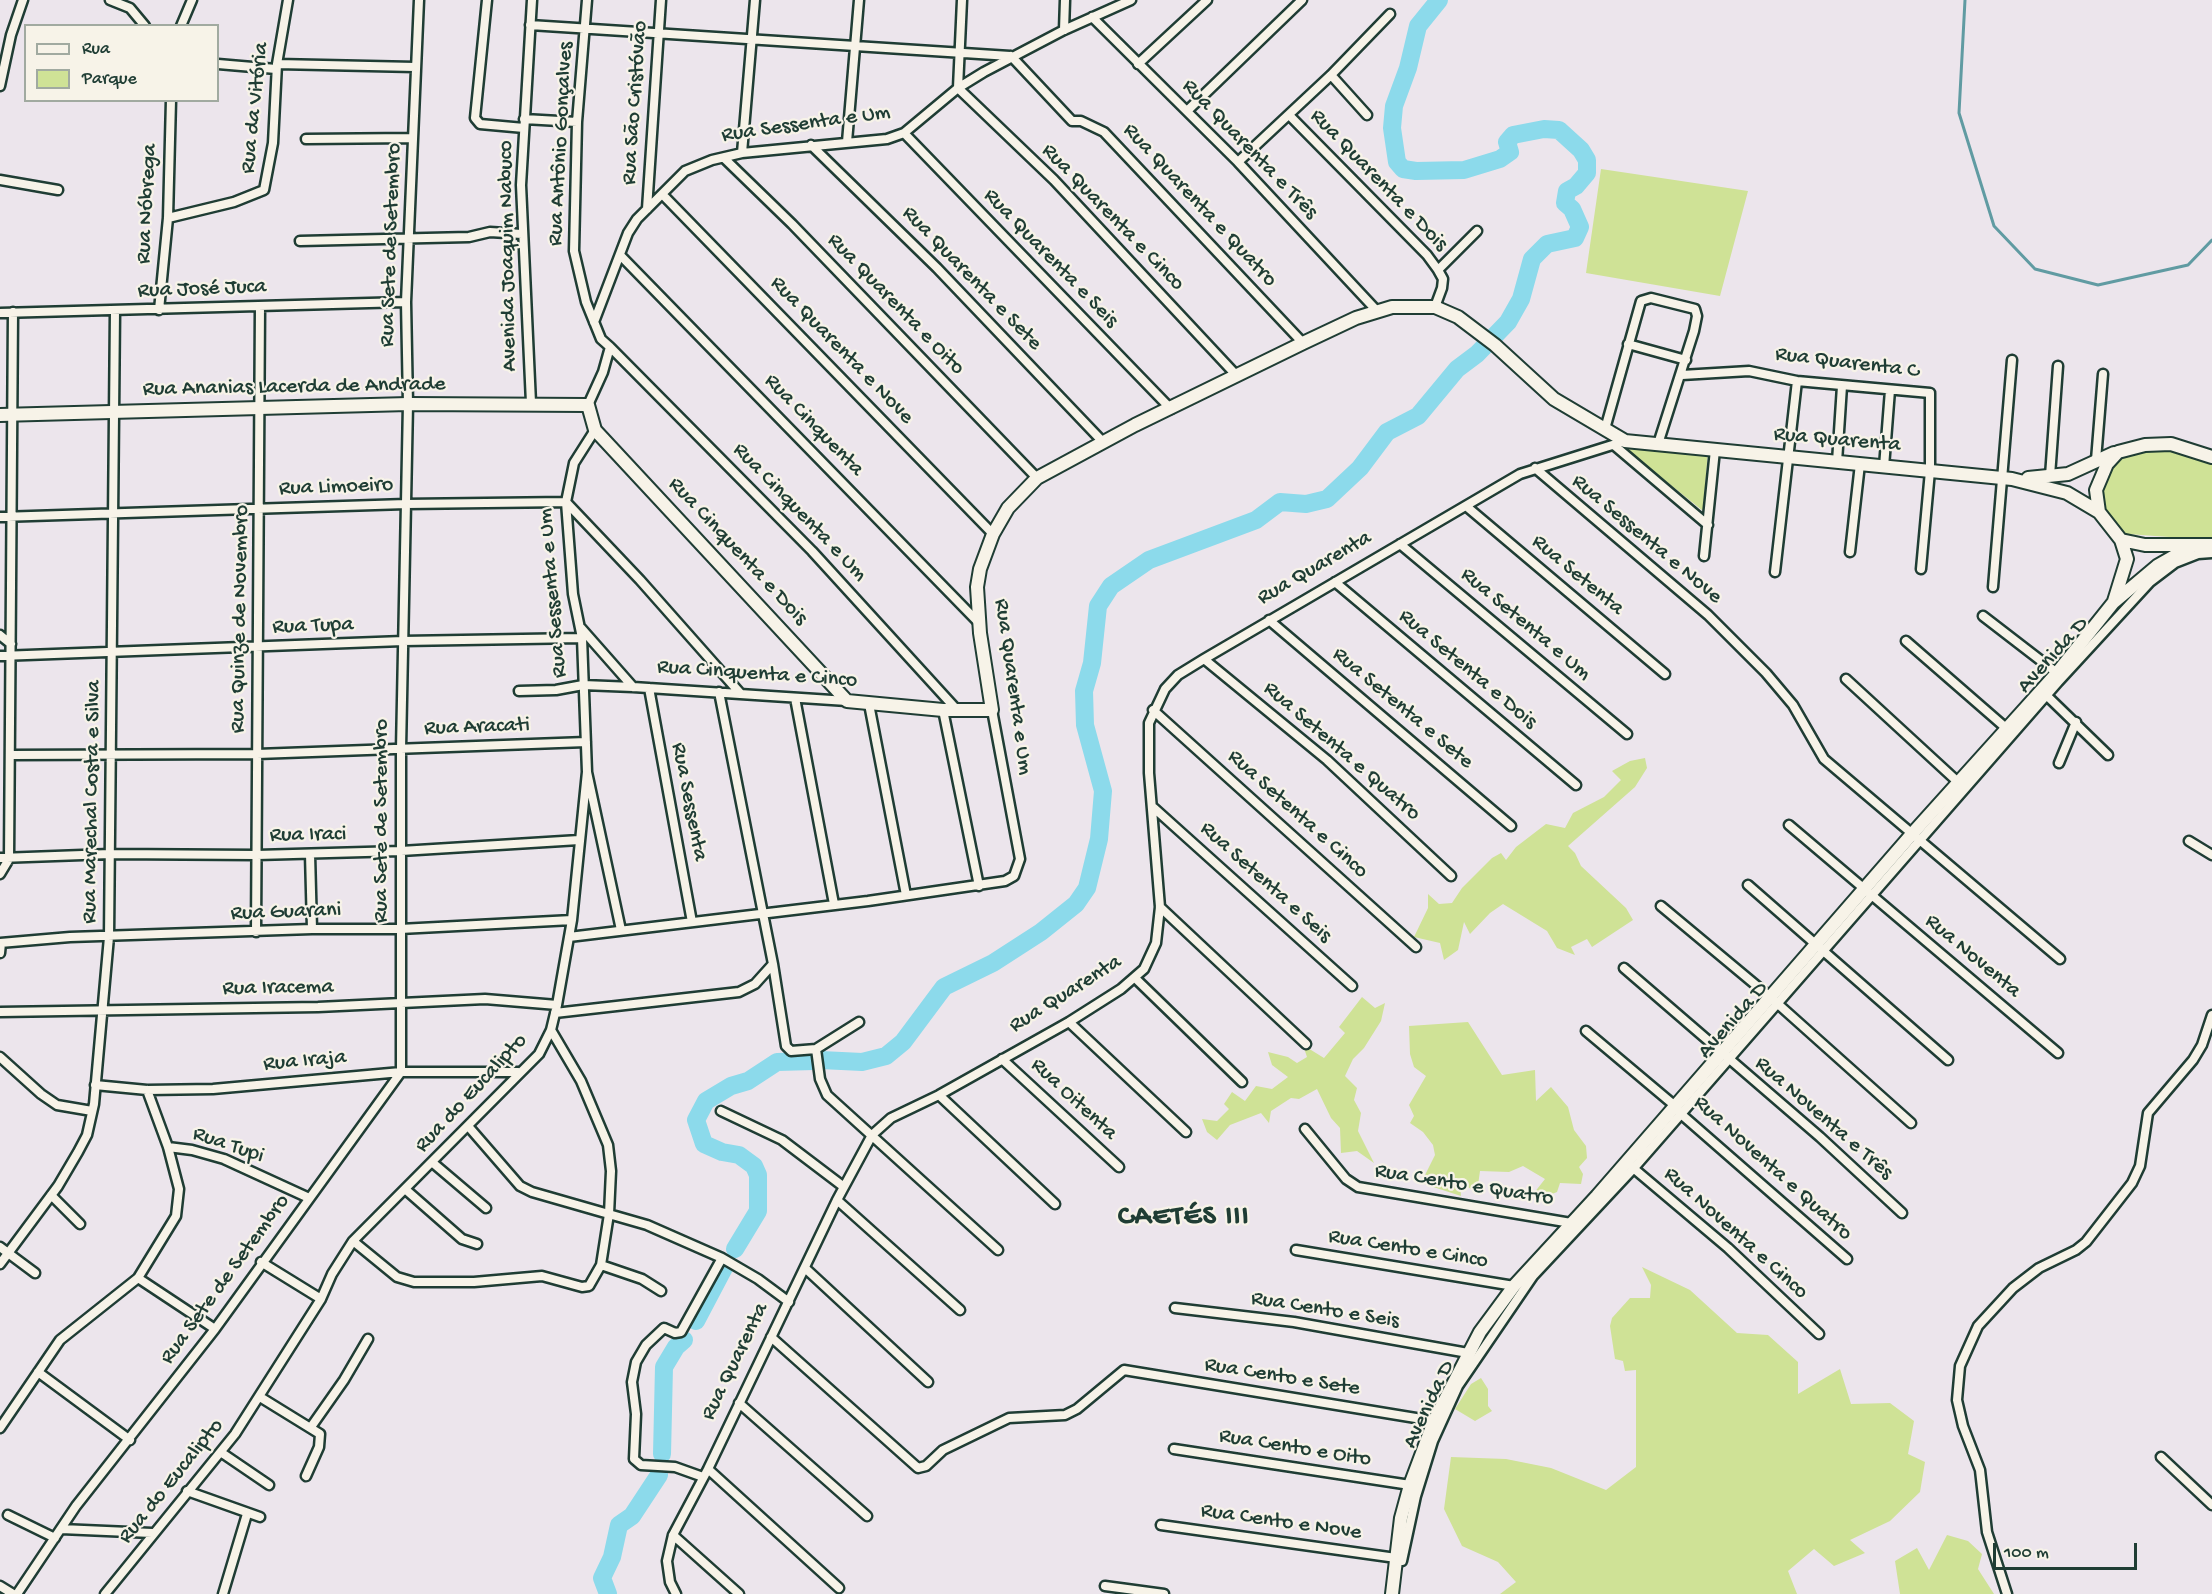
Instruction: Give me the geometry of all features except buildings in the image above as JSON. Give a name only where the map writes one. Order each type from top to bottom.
[{"type":"street","points":[[0,86],[11,35],[23,0]]},
{"type":"street","points":[[110,0],[130,8],[143,24]]},
{"type":"street","points":[[182,24],[192,0]]},
{"type":"street","name":"Rua da Vitória","points":[[168,218],[234,202],[264,190],[273,143],[277,66],[288,0]]},
{"type":"street","name":"Rua Sete de Setembro","points":[[15,1594],[61,1530],[215,1329],[261,1262],[401,1072],[401,749],[408,404],[406,302],[419,0]]},
{"type":"street","points":[[487,0],[476,118],[480,124],[577,122]]},
{"type":"street","name":"Avenida Joaquim Nabuco","points":[[531,403],[521,185],[532,0]]},
{"type":"street","name":"Rua Antônio Gonçalves","points":[[587,0],[577,122],[574,250],[577,272],[594,322]]},
{"type":"street","name":"Rua São Cristóvão","points":[[647,209],[661,0]]},
{"type":"street","points":[[742,153],[755,0]]},
{"type":"street","points":[[847,142],[858,0]]},
{"type":"street","points":[[958,88],[957,54],[962,0]]},
{"type":"street","points":[[1064,30],[1065,0]]},
{"type":"street","name":"Rua Sessenta e Um","points":[[594,322],[628,232],[647,209],[685,171],[712,160],[725,159],[742,153],[887,139],[904,133],[958,88],[1011,56],[1092,16],[1131,0]]},
{"type":"street","points":[[1138,64],[1207,0]]},
{"type":"street","points":[[1187,111],[1302,0]]},
{"type":"street","points":[[1238,162],[1331,75],[1390,14]]},
{"type":"street","name":"Rua Quarenta e Três","points":[[1092,16],[1238,162],[1377,311]]},
{"type":"street","points":[[530,25],[1011,56]]},
{"type":"street","name":"Rua Quarenta e Quatro","points":[[1011,56],[1072,121],[1081,121],[1104,132],[1303,343]]},
{"type":"street","points":[[219,64],[415,67]]},
{"type":"street","points":[[1331,75],[1367,115]]},
{"type":"street","name":"Rua Quarenta e Cinco","points":[[958,88],[1054,180],[1237,376]]},
{"type":"street","name":"Rua Nóbrega","points":[[159,310],[168,218],[171,102]]},
{"type":"street","name":"Rua Quarenta e Dois","points":[[1289,115],[1438,270],[1443,279],[1434,308]]},
{"type":"street","name":"Rua Quarenta e Seis","points":[[904,133],[1171,409]]},
{"type":"street","points":[[306,139],[412,138]]},
{"type":"street","name":"Rua Quarenta e Sete","points":[[811,145],[937,268],[1103,442]]},
{"type":"street","name":"Rua Quarenta e Oito","points":[[725,159],[792,224],[1037,478]]},
{"type":"street","points":[[0,180],[58,190]]},
{"type":"street","name":"Rua Quarenta e Nove","points":[[662,194],[993,534]]},
{"type":"street","points":[[1438,270],[1477,231]]},
{"type":"street","points":[[300,241],[469,237],[490,232],[522,234]]},
{"type":"street","name":"Rua Cinquenta","points":[[620,255],[979,623]]},
{"type":"street","points":[[1658,444],[1682,375],[1697,316],[1695,309],[1647,298],[1641,301],[1628,344],[1615,438],[1708,525]]},
{"type":"street","name":"Rua José Juca","points":[[0,313],[406,302]]},
{"type":"street","name":"Rua Quinze de Novembro","points":[[256,932],[260,306]]},
{"type":"street","name":"Rua Quarenta e Um","points":[[569,937],[979,886],[1005,881],[1014,876],[1020,859],[992,710],[979,623],[977,587],[986,548],[993,534],[1008,508],[1037,478],[1103,442],[1303,343],[1377,311],[1400,307],[1434,308],[1458,317],[1476,329],[1554,399],[1615,438]]},
{"type":"street","name":"Rua Marechal Costa e Silva","points":[[0,1264],[51,1194],[87,1135],[92,1111],[109,937],[113,755],[115,311]]},
{"type":"street","points":[[0,874],[5,858],[11,755],[13,312]]},
{"type":"street","points":[[594,322],[601,339],[610,347],[588,405],[595,430]]},
{"type":"street","points":[[1628,344],[1686,360]]},
{"type":"street","name":"Rua Cinquenta e Um","points":[[610,347],[812,550],[957,710]]},
{"type":"street","points":[[1993,587],[2007,479],[2012,360]]},
{"type":"street","points":[[2050,476],[2058,366]]},
{"type":"street","name":"Rua Quarenta C","points":[[1682,375],[1749,371],[1797,381],[1928,392],[1932,396],[1930,471]]},
{"type":"street","points":[[2096,460],[2103,374]]},
{"type":"street","points":[[1775,572],[1797,381]]},
{"type":"street","points":[[1837,462],[1842,386]]},
{"type":"street","points":[[1884,466],[1890,390]]},
{"type":"street","name":"Rua Ananias Lacerda de Andrade","points":[[0,415],[408,404],[588,405]]},
{"type":"street","name":"Rua Sessenta e Um","points":[[595,430],[574,463],[566,502],[573,594],[582,638],[587,772],[621,930]]},
{"type":"street","name":"Rua Cinquenta e Dois","points":[[595,430],[847,701]]},
{"type":"street","name":"Rua Quarenta","points":[[676,1594],[670,1582],[667,1561],[673,1535],[837,1200],[873,1135],[891,1118],[939,1095],[1069,1022],[1135,978],[1144,969],[1156,943],[1160,907],[1154,808],[1147,745],[1149,723],[1153,710],[1165,689],[1178,675],[1269,620],[1534,468],[1615,438],[2007,479],[2067,493],[2098,512],[2121,540]]},
{"type":"street","name":"Rua Quarenta","points":[[2007,479],[2068,474],[2096,460],[2145,445],[2171,444],[2212,457]]},
{"type":"street","points":[[1704,556],[1715,450]]},
{"type":"street","points":[[2098,512],[2096,490],[2101,474],[2118,452]]},
{"type":"street","points":[[1850,552],[1860,464]]},
{"type":"street","name":"Rua Sessenta e Nove","points":[[1534,468],[1708,615],[1779,687],[1799,714],[1824,759],[2060,959]]},
{"type":"street","points":[[1921,569],[1930,471]]},
{"type":"street","points":[[566,502],[740,693]]},
{"type":"street","name":"Rua Limoeiro","points":[[0,517],[406,504],[566,502]]},
{"type":"street","name":"Rua Setenta","points":[[1466,506],[1665,674]]},
{"type":"street","points":[[2121,540],[2145,545],[2212,545]]},
{"type":"street","name":"Avenida D","points":[[2113,603],[2127,559],[2121,540]]},
{"type":"street","name":"Rua Setenta e Um","points":[[1400,544],[1627,734]]},
{"type":"street","name":"Avenida D","points":[[1916,838],[2006,728],[2044,693],[2057,673],[2113,603],[2157,566],[2192,546]]},
{"type":"street","name":"Avenida D","points":[[1398,1594],[1403,1553],[1416,1496],[1433,1441],[1458,1386],[1533,1276],[1724,1055],[2044,693],[2150,582],[2175,562],[2198,554],[2212,553]]},
{"type":"street","name":"Rua Setenta e Dois","points":[[1335,582],[1576,785]]},
{"type":"street","points":[[1983,616],[2057,673]]},
{"type":"street","name":"Rua Setenta e Sete","points":[[1269,620],[1511,826]]},
{"type":"street","points":[[580,627],[633,687]]},
{"type":"street","points":[[0,635],[10,644]]},
{"type":"street","name":"Rua Tupa","points":[[0,656],[403,641],[582,638]]},
{"type":"street","points":[[1906,641],[2006,728]]},
{"type":"street","name":"Rua Setenta e Quatro","points":[[1204,658],[1327,760],[1451,876]]},
{"type":"street","points":[[1845,679],[1959,783]]},
{"type":"street","name":"Rua Cinquenta e Cinco","points":[[519,691],[556,690],[584,685],[740,693],[944,710],[992,710]]},
{"type":"street","name":"Rua Sessenta","points":[[649,688],[692,922]]},
{"type":"street","points":[[719,693],[773,964],[786,1046],[791,1051],[816,1049],[859,1022]]},
{"type":"street","points":[[2044,693],[2108,755]]},
{"type":"street","points":[[795,698],[834,904]]},
{"type":"street","points":[[869,704],[906,895]]},
{"type":"street","points":[[944,710],[979,886]]},
{"type":"street","name":"Rua Setenta e Cinco","points":[[1153,710],[1416,947]]},
{"type":"street","points":[[2059,763],[2076,722]]},
{"type":"street","name":"Rua Aracati","points":[[11,755],[257,754],[586,742]]},
{"type":"street","name":"Rua do Eucalipto","points":[[105,1594],[152,1533],[222,1453],[321,1299],[332,1274],[353,1241],[433,1163],[518,1072],[539,1054],[551,1030],[572,920],[587,772]]},
{"type":"street","name":"Rua Setenta e Seis","points":[[1154,808],[1353,986]]},
{"type":"street","name":"Rua Noventa","points":[[1789,825],[2058,1053]]},
{"type":"street","name":"Rua Iraci","points":[[5,858],[110,854],[310,854],[579,840]]},
{"type":"street","points":[[2189,841],[2212,855]]},
{"type":"street","points":[[310,854],[312,929]]},
{"type":"street","points":[[1748,885],[1948,1060]]},
{"type":"street","points":[[1661,906],[1773,1000],[1911,1122]]},
{"type":"street","points":[[1160,907],[1306,1044]]},
{"type":"street","name":"Rua Guarani","points":[[0,943],[572,920]]},
{"type":"street","points":[[0,943],[0,953]]},
{"type":"street","name":"Rua Iracema","points":[[0,1012],[485,999],[556,1009],[739,992],[755,984],[773,964]]},
{"type":"street","name":"Rua Noventa e Três","points":[[1624,968],[1820,1137],[1902,1213]]},
{"type":"street","points":[[1135,978],[1242,1082]]},
{"type":"street","points":[[2007,1594],[1987,1532],[1980,1470],[1963,1426],[1957,1400],[1960,1366],[1978,1326],[2013,1288],[2039,1268],[2076,1250],[2086,1242],[2132,1183],[2140,1166],[2148,1113],[2193,1060],[2202,1045],[2212,1015]]},
{"type":"street","points":[[1069,1022],[1186,1132]]},
{"type":"street","points":[[353,1241],[397,1277],[414,1282],[474,1282],[542,1276],[586,1288],[600,1265],[609,1214],[611,1171],[608,1145],[580,1081],[551,1030]]},
{"type":"street","name":"Rua Noventa e Quatro","points":[[1586,1031],[1847,1259]]},
{"type":"street","points":[[816,1049],[820,1079],[827,1095],[998,1250]]},
{"type":"street","points":[[0,1057],[41,1094],[57,1105],[92,1111]]},
{"type":"street","name":"Rua Oitenta","points":[[1002,1059],[1119,1167]]},
{"type":"street","name":"Rua Iraja","points":[[95,1084],[147,1090],[213,1089],[401,1072],[518,1072]]},
{"type":"street","points":[[0,1428],[65,1336],[138,1278],[176,1216],[179,1190],[168,1147],[147,1090]]},
{"type":"street","points":[[939,1095],[1055,1204]]},
{"type":"street","points":[[721,1111],[782,1140],[844,1187]]},
{"type":"street","points":[[468,1126],[520,1186],[532,1192],[647,1225],[722,1258],[758,1279],[789,1302]]},
{"type":"street","name":"Rua Cento e Quatro","points":[[1305,1130],[1346,1179],[1358,1187],[1571,1223]]},
{"type":"street","name":"Rua Tupi","points":[[168,1147],[192,1150],[224,1159],[309,1198]]},
{"type":"street","points":[[433,1163],[486,1208]]},
{"type":"street","name":"Avenida D","points":[[1392,1594],[1401,1518],[1410,1485],[1434,1421],[1468,1353],[1514,1286],[1571,1223],[1630,1165]]},
{"type":"street","name":"Rua Noventa e Cinco","points":[[1630,1165],[1728,1248],[1819,1334]]},
{"type":"street","points":[[405,1189],[462,1239],[477,1244]]},
{"type":"street","points":[[51,1194],[80,1224]]},
{"type":"street","points":[[837,1200],[960,1310]]},
{"type":"street","points":[[0,1247],[35,1273]]},
{"type":"street","name":"Rua Cento e Cinco","points":[[1296,1250],[1514,1286]]},
{"type":"street","points":[[722,1258],[681,1332],[663,1329],[646,1346],[636,1362],[632,1382],[636,1414],[634,1460],[641,1465],[675,1467],[705,1473],[839,1588]]},
{"type":"street","points":[[261,1262],[321,1299]]},
{"type":"street","points":[[600,1265],[642,1279],[661,1291]]},
{"type":"street","points":[[805,1268],[928,1382]]},
{"type":"street","points":[[138,1278],[215,1329]]},
{"type":"street","name":"Rua Cento e Seis","points":[[1175,1308],[1294,1322],[1468,1353]]},
{"type":"street","name":"Rua Cento e Sete","points":[[771,1337],[918,1468],[926,1466],[943,1450],[1009,1418],[1065,1415],[1077,1409],[1124,1370],[1434,1421]]},
{"type":"street","points":[[311,1427],[344,1380],[368,1339]]},
{"type":"street","points":[[38,1372],[130,1440]]},
{"type":"street","points":[[260,1397],[317,1430],[321,1438],[319,1448],[306,1476]]},
{"type":"street","points":[[739,1403],[867,1516]]},
{"type":"street","name":"Rua Cento e Oito","points":[[1174,1449],[1410,1485]]},
{"type":"street","points":[[222,1453],[269,1485]]},
{"type":"street","points":[[2161,1456],[2212,1504]]},
{"type":"street","points":[[187,1491],[260,1517]]},
{"type":"street","points":[[223,1594],[247,1514]]},
{"type":"street","points":[[8,1515],[55,1538]]},
{"type":"street","name":"Rua Cento e Nove","points":[[1161,1524],[1396,1558]]},
{"type":"street","points":[[61,1530],[152,1533]]},
{"type":"street","points":[[673,1535],[739,1594]]},
{"type":"street","points":[[0,1586],[15,1594]]},
{"type":"street","points":[[1105,1586],[1164,1594]]},
{"type":"green space","points":[[1601,169],[1748,191],[1720,296],[1586,273]]},
{"type":"green space","points":[[2147,441],[2212,458],[2212,540],[2127,534],[2120,531],[2099,503],[2104,465]]},
{"type":"green space","points":[[1626,449],[1708,451],[1703,511]]},
{"type":"green space","points":[[1645,758],[1647,768],[1635,787],[1568,846],[1575,853],[1581,866],[1626,908],[1633,920],[1592,947],[1587,939],[1571,947],[1575,955],[1557,948],[1547,931],[1503,904],[1490,913],[1470,934],[1464,922],[1458,950],[1444,960],[1440,943],[1414,937],[1428,908],[1428,894],[1439,904],[1452,903],[1462,888],[1492,858],[1501,853],[1506,860],[1516,847],[1546,824],[1565,828],[1573,813],[1604,797],[1621,780],[1612,771],[1630,761]]},
{"type":"green space","points":[[1362,997],[1375,1008],[1385,1003],[1381,1021],[1364,1048],[1353,1059],[1345,1076],[1357,1088],[1354,1100],[1361,1113],[1358,1131],[1374,1163],[1357,1151],[1341,1153],[1340,1128],[1331,1118],[1317,1089],[1299,1099],[1291,1098],[1271,1111],[1269,1123],[1261,1113],[1230,1125],[1217,1140],[1207,1132],[1202,1119],[1217,1121],[1229,1109],[1224,1104],[1232,1092],[1245,1101],[1256,1086],[1272,1089],[1288,1077],[1272,1065],[1268,1052],[1288,1057],[1297,1063],[1307,1057],[1303,1045],[1324,1058],[1345,1033],[1339,1027]]},
{"type":"green space","points":[[1468,1022],[1502,1075],[1535,1070],[1536,1101],[1551,1087],[1568,1107],[1574,1130],[1586,1146],[1587,1158],[1579,1167],[1583,1174],[1581,1184],[1560,1183],[1557,1192],[1542,1198],[1534,1193],[1545,1179],[1523,1166],[1509,1172],[1480,1171],[1477,1192],[1460,1183],[1461,1196],[1421,1183],[1435,1155],[1433,1145],[1423,1132],[1410,1123],[1414,1116],[1409,1105],[1426,1076],[1414,1067],[1410,1054],[1409,1026]]},
{"type":"green space","points":[[1642,1267],[1690,1290],[1737,1333],[1768,1335],[1798,1362],[1798,1394],[1840,1369],[1851,1404],[1890,1403],[1914,1421],[1908,1454],[1925,1462],[1920,1492],[1890,1521],[1850,1540],[1865,1553],[1834,1566],[1814,1549],[1788,1571],[1797,1594],[1500,1594],[1516,1582],[1498,1562],[1462,1546],[1444,1509],[1451,1457],[1506,1459],[1551,1468],[1606,1490],[1636,1467],[1636,1370],[1625,1371],[1623,1361],[1615,1359],[1610,1326],[1612,1318],[1630,1298],[1650,1298],[1651,1285]]},
{"type":"green space","points":[[1481,1378],[1488,1389],[1488,1406],[1492,1411],[1475,1421],[1455,1409],[1471,1384]]},
{"type":"green space","points":[[1947,1535],[1968,1541],[1982,1554],[1978,1569],[1994,1594],[1900,1594],[1895,1561],[1917,1548],[1929,1570]]},
{"type":"waterway","points":[[821,1060],[862,1062],[886,1056],[903,1042],[944,987],[993,963],[1041,932],[1076,904],[1087,888],[1099,839],[1103,791],[1085,725],[1084,691],[1092,663],[1098,606],[1111,586],[1149,560],[1256,520],[1280,502],[1306,504],[1327,499],[1360,468],[1387,432],[1418,416],[1457,369],[1477,354],[1508,322],[1521,299],[1532,259],[1547,244],[1575,238],[1580,227],[1572,209],[1565,203],[1567,191],[1576,186],[1587,173],[1587,160],[1581,150],[1559,130],[1544,129],[1513,135],[1507,142],[1510,152],[1500,159],[1464,170],[1416,171],[1403,169],[1397,162],[1392,128],[1394,106],[1408,68],[1418,26],[1439,0]]},
{"type":"waterway","points":[[1965,0],[1959,113],[1994,226],[2035,269],[2098,285],[2188,265],[2212,240]]},
{"type":"waterway","points":[[735,1249],[758,1211],[758,1175],[754,1166],[739,1155],[722,1152],[704,1144],[696,1120],[706,1101],[731,1086],[748,1081],[777,1062],[814,1061]]},
{"type":"waterway","points":[[696,1321],[726,1264]]},
{"type":"waterway","points":[[662,1454],[664,1367],[676,1347],[684,1340]]},
{"type":"waterway","points":[[608,1594],[602,1578],[612,1557],[619,1525],[632,1516],[659,1475]]},
{"type":"district","name":"CAETÉS III","points":[[1184,1219]]}]
